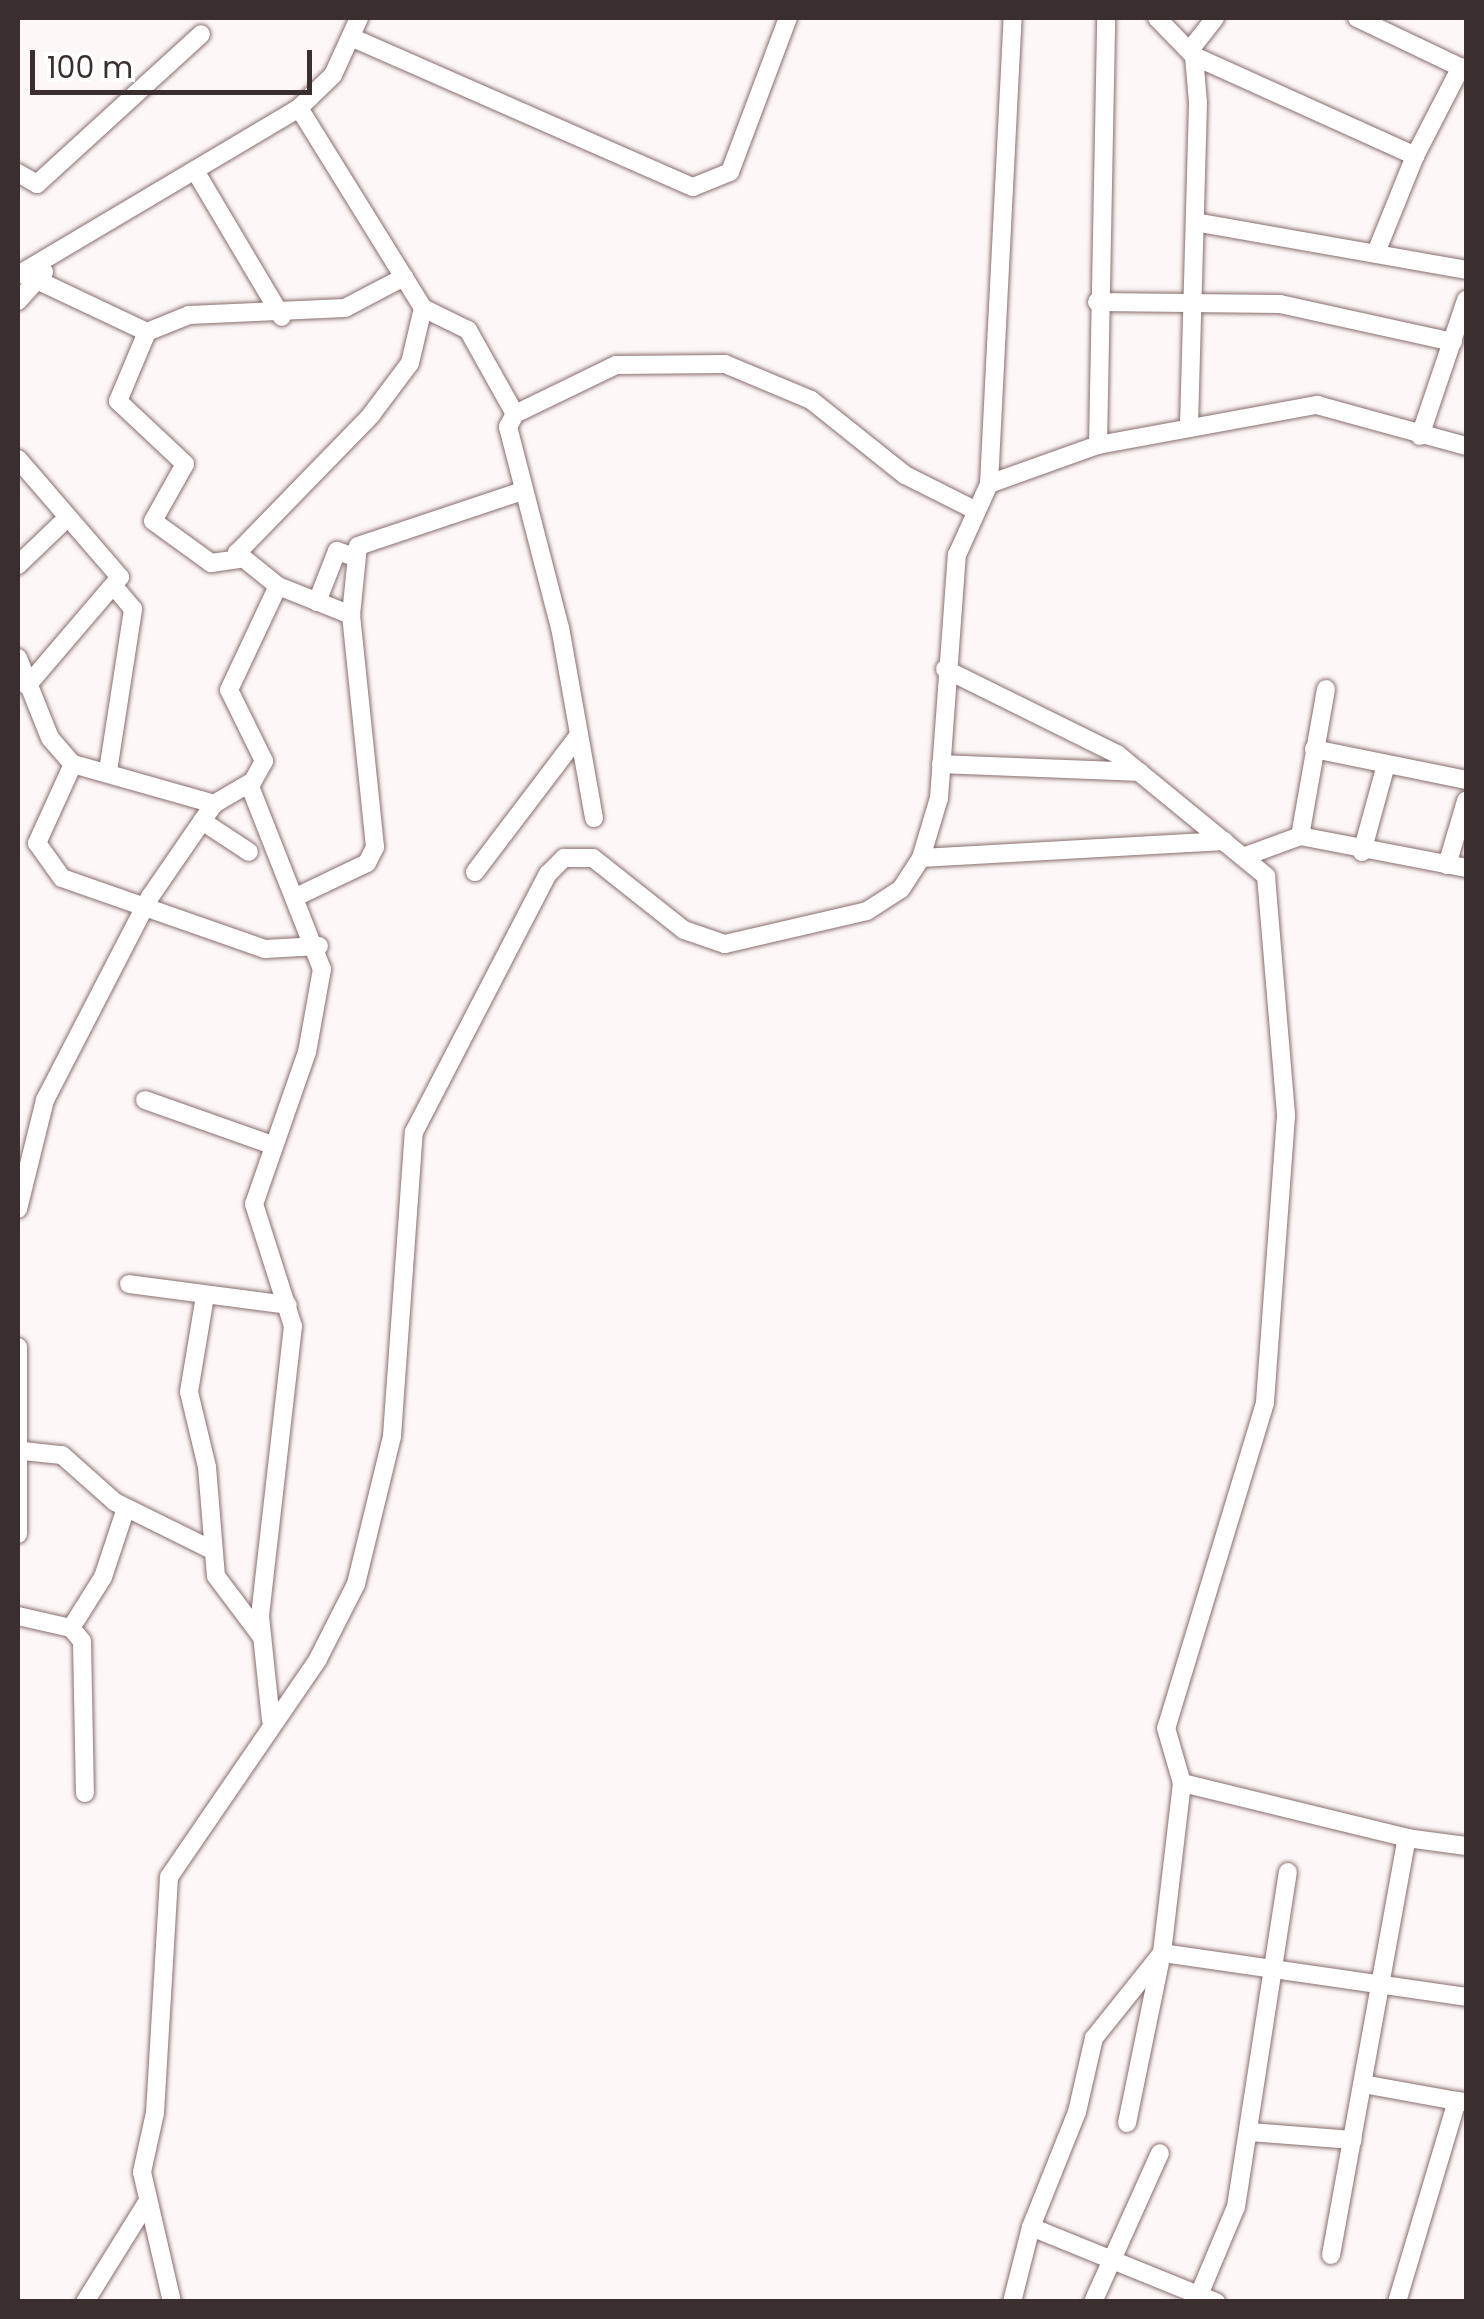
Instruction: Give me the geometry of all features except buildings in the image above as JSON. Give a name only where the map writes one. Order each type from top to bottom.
[{"type":"street","points":[[18,275],[50,261],[197,174],[299,108],[353,38],[359,18]]},
{"type":"street","points":[[353,38],[693,187],[730,172],[788,18]]},
{"type":"street","points":[[172,2302],[146,2204],[169,1877],[271,1720],[318,1659],[364,1555],[410,1287],[414,1132],[548,874],[564,858],[593,858],[684,930],[725,944],[868,911],[901,889],[921,858],[941,764],[949,606],[975,510],[988,484],[1013,18]]},
{"type":"street","points":[[1098,445],[1097,302],[1106,18]]},
{"type":"street","points":[[1157,18],[1192,53],[1416,156]]},
{"type":"street","points":[[1189,426],[1200,223],[1192,53],[1216,18]]},
{"type":"street","points":[[1357,18],[1464,69],[1416,156],[1376,250]]},
{"type":"street","points":[[18,173],[37,184],[201,34]]},
{"type":"street","points":[[299,108],[423,308],[468,330],[514,414]]},
{"type":"street","points":[[197,174],[282,317]]},
{"type":"street","points":[[1200,223],[1376,250],[1466,270]]},
{"type":"street","points":[[20,295],[39,280],[50,261]]},
{"type":"street","points":[[350,615],[278,586],[239,559],[211,562],[153,521],[185,464],[118,400],[146,332],[188,315],[282,317],[345,308],[404,278]]},
{"type":"street","points":[[39,280],[146,332]]},
{"type":"street","points":[[1097,302],[1196,298],[1280,304],[1452,342]]},
{"type":"street","points":[[1420,436],[1466,300]]},
{"type":"street","points":[[239,559],[243,541],[410,363],[423,308]]},
{"type":"street","points":[[594,818],[580,735],[508,427],[514,414],[616,365],[725,364],[811,400],[905,475],[975,510]]},
{"type":"street","points":[[988,484],[1098,445],[1317,405],[1466,446]]},
{"type":"street","points":[[18,458],[118,570],[116,589],[27,686]]},
{"type":"street","points":[[300,895],[366,863],[375,846],[350,615],[354,557],[366,536],[522,491]]},
{"type":"street","points":[[18,565],[68,517]]},
{"type":"street","points":[[317,602],[338,551],[354,557]]},
{"type":"street","points":[[18,1210],[45,1100],[143,910],[214,804],[249,784],[264,762],[229,690],[278,586]]},
{"type":"street","points":[[108,771],[133,609],[116,589]]},
{"type":"street","points":[[18,658],[50,738],[74,764],[214,804]]},
{"type":"street","points":[[945,669],[1140,772],[1266,876],[1286,1116],[1265,1403],[1166,1728],[1182,1783],[1162,1954],[1127,2123]]},
{"type":"street","points":[[1300,836],[1326,689]]},
{"type":"street","points":[[475,872],[580,735]]},
{"type":"street","points":[[1314,749],[1466,780]]},
{"type":"street","points":[[74,764],[37,843],[62,878],[143,910],[266,948],[319,946]]},
{"type":"street","points":[[941,764],[1140,772]]},
{"type":"street","points":[[1362,852],[1386,765]]},
{"type":"street","points":[[249,784],[319,946],[308,1052],[272,1146],[254,1220],[288,1305],[293,1349],[261,1636],[271,1720]]},
{"type":"street","points":[[1447,865],[1466,801]]},
{"type":"street","points":[[202,821],[249,852]]},
{"type":"street","points":[[1243,857],[1300,836],[1362,852],[1466,868]]},
{"type":"street","points":[[921,858],[1225,841]]},
{"type":"street","points":[[145,1100],[272,1146]]},
{"type":"street","points":[[130,1284],[288,1305]]},
{"type":"street","points":[[206,1296],[189,1392],[216,1576],[261,1636]]},
{"type":"street","points":[[18,1347],[23,1451],[18,1534]]},
{"type":"street","points":[[23,1451],[62,1455],[126,1508],[212,1550]]},
{"type":"street","points":[[71,1628],[104,1577],[126,1508]]},
{"type":"street","points":[[18,1616],[71,1628],[82,1641],[85,1793]]},
{"type":"street","points":[[1182,1783],[1406,1838],[1466,1846]]},
{"type":"street","points":[[1331,2255],[1406,1838]]},
{"type":"street","points":[[1031,2228],[1203,2299],[1236,2206],[1250,2132],[1268,1972],[1288,1872]]},
{"type":"street","points":[[1162,1954],[1379,1989],[1466,1997]]},
{"type":"street","points":[[1012,2302],[1031,2228],[1077,2112],[1094,2038],[1162,1954]]},
{"type":"street","points":[[1363,2084],[1462,2101],[1397,2302]]},
{"type":"street","points":[[1250,2132],[1354,2140]]},
{"type":"street","points":[[1094,2302],[1160,2153]]},
{"type":"street","points":[[85,2302],[146,2204]]}]
